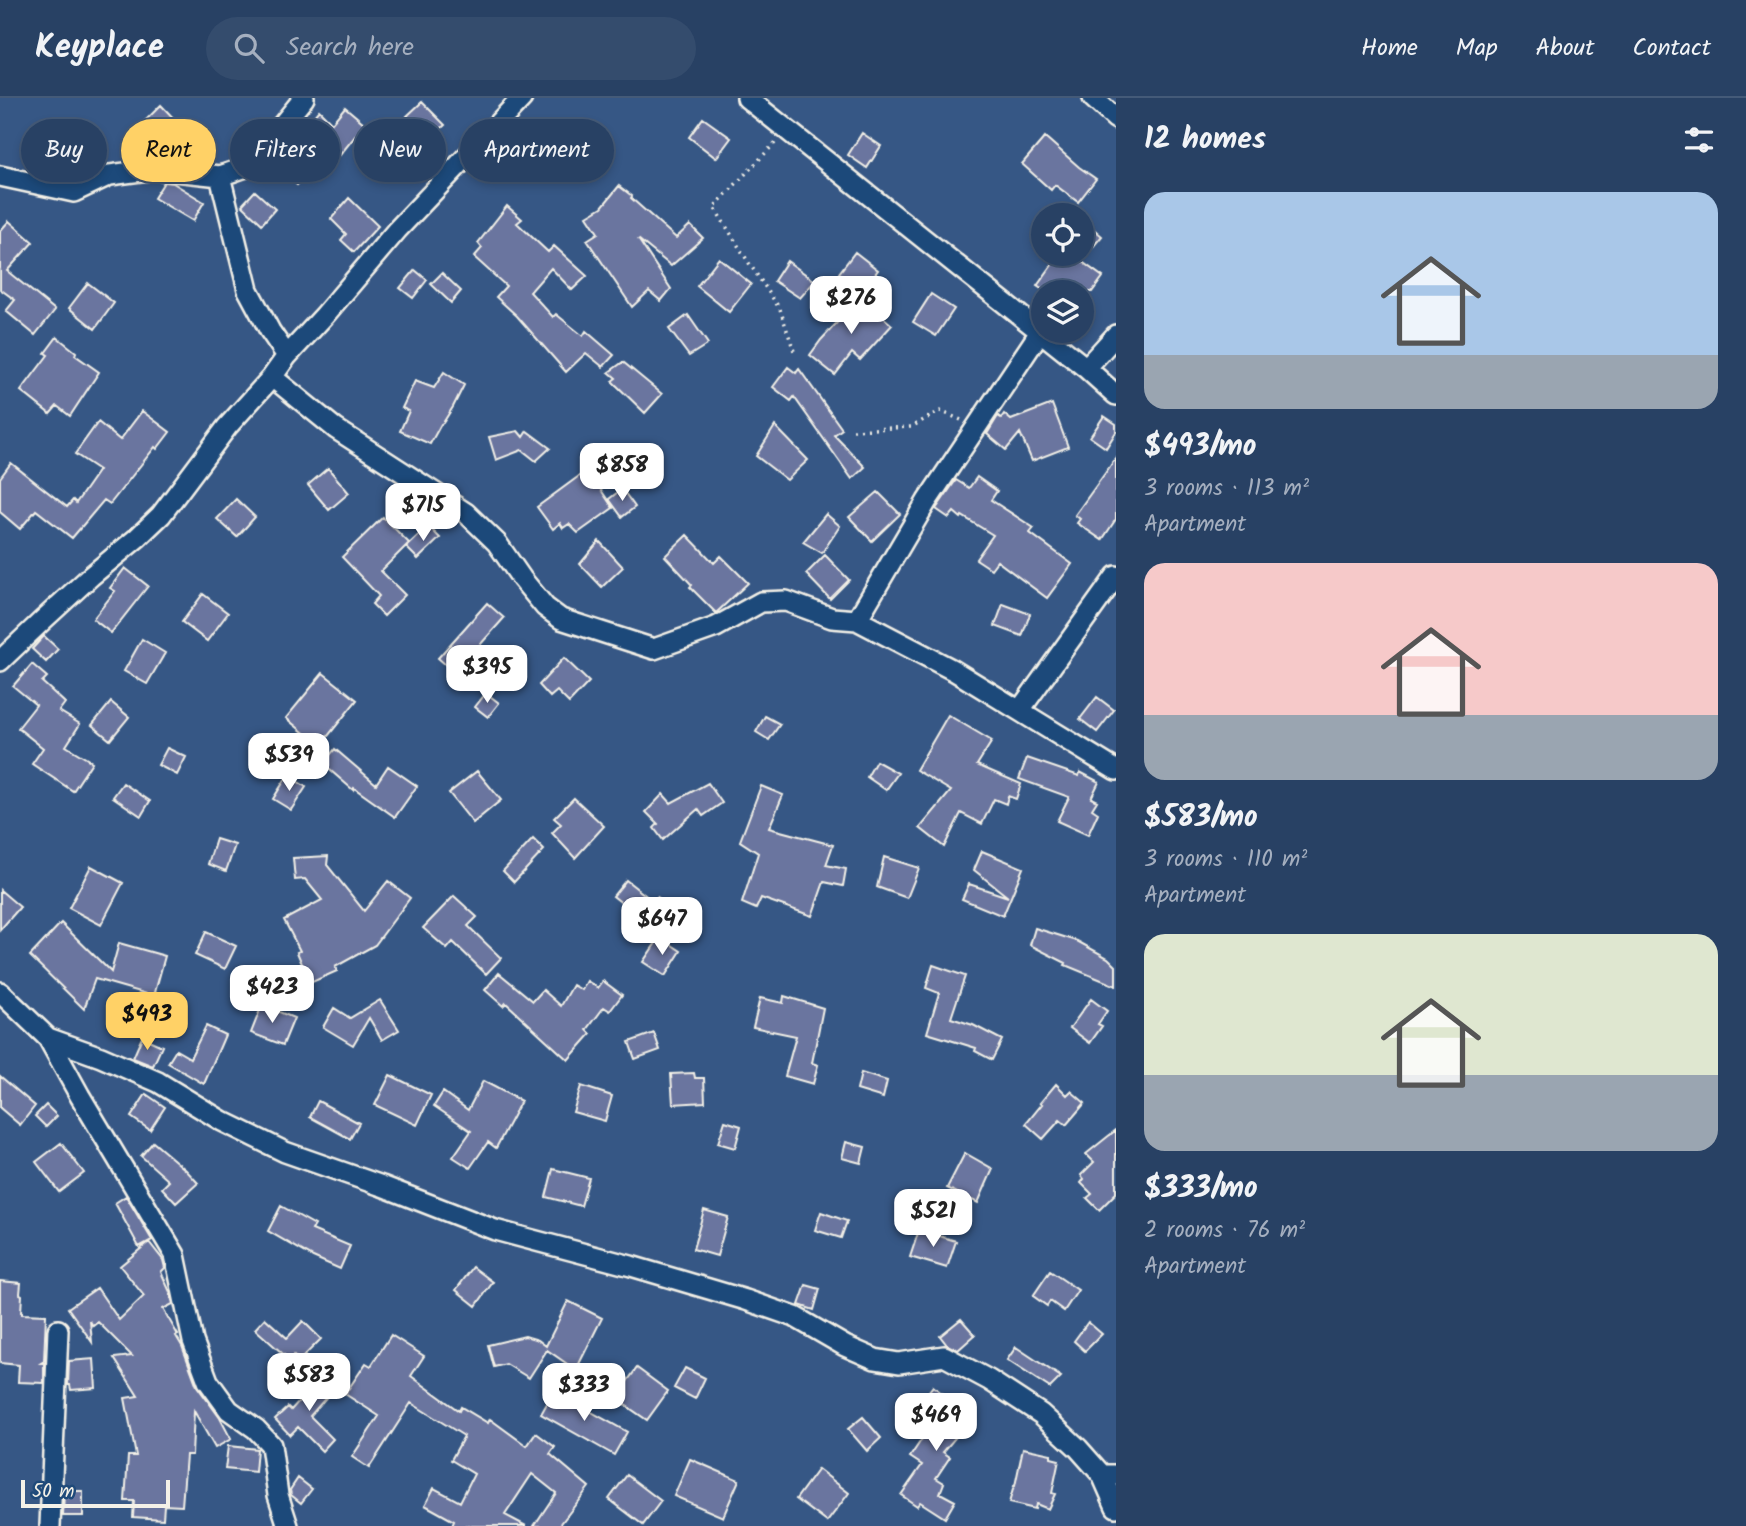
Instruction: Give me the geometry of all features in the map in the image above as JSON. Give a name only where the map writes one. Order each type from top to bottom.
[{"type":"street","points":[[0,176],[74,192],[110,175],[156,169],[220,176],[248,166],[304,98]]},
{"type":"street","points":[[0,661],[161,514],[227,427],[287,356],[324,317],[397,230],[522,98]]},
{"type":"street","points":[[747,98],[1031,325]]},
{"type":"street","points":[[1093,98],[1116,119]]},
{"type":"street","points":[[220,176],[248,290],[287,356]]},
{"type":"street","points":[[1086,368],[1116,335]]},
{"type":"street","points":[[857,620],[927,501],[1033,343]]},
{"type":"street","points":[[1054,343],[1116,395]]},
{"type":"street","points":[[272,377],[336,429],[466,513],[497,542],[545,607],[561,619],[654,649],[716,627],[761,603],[786,600],[832,618],[857,620],[903,643],[1020,710],[1116,770]]},
{"type":"street","points":[[1020,710],[1116,576]]},
{"type":"street","points":[[0,992],[48,1038],[175,1255],[193,1341],[208,1381],[229,1410],[256,1429],[271,1445],[278,1495],[288,1526]]},
{"type":"street","points":[[48,1038],[101,1057],[158,1083],[222,1121],[285,1152],[495,1230],[746,1300],[795,1317],[845,1346],[875,1359],[900,1363],[944,1356],[989,1380],[1041,1415],[1109,1475],[1116,1507]]},
{"type":"street","points":[[50,1526],[58,1330]]},
{"type":"path","points":[[787,130],[714,207],[780,309],[795,354]]},
{"type":"path","points":[[853,430],[911,427],[940,411],[976,426]]},
{"type":"building","points":[[422,102],[439,119],[410,119],[407,116]]},
{"type":"building","points":[[161,105],[174,119],[147,119]]},
{"type":"building","points":[[345,107],[359,119],[354,119],[354,138],[340,155],[340,119],[335,119]]},
{"type":"building","points":[[319,110],[328,119],[311,119]]},
{"type":"building","points":[[703,118],[731,138],[716,158],[689,137]]},
{"type":"building","points":[[862,133],[881,146],[867,168],[848,155]]},
{"type":"building","points":[[1045,137],[1096,179],[1078,202],[1055,185],[1051,190],[1022,164]]},
{"type":"building","points":[[164,182],[173,183],[204,202],[193,221],[154,198]]},
{"type":"building","points":[[619,186],[676,238],[690,225],[703,238],[671,266],[638,239],[671,289],[661,301],[649,291],[632,307],[587,240],[598,233],[587,216],[602,207]]},
{"type":"building","points":[[255,191],[275,209],[262,224],[242,205]]},
{"type":"building","points":[[349,198],[378,226],[354,252],[341,240],[346,234],[331,219]]},
{"type":"building","points":[[507,206],[522,219],[517,223],[548,252],[554,246],[587,276],[572,290],[551,268],[530,292],[553,317],[556,314],[583,336],[586,331],[614,355],[603,367],[586,353],[566,372],[517,316],[496,297],[506,286],[474,257],[482,248],[478,243]]},
{"type":"building","points":[[9,221],[33,242],[7,271],[55,310],[35,335],[6,311],[15,300],[0,289],[0,231]]},
{"type":"building","points":[[1094,229],[1102,236],[1094,246]]},
{"type":"building","points":[[855,252],[878,270],[862,291],[839,273]]},
{"type":"building","points":[[719,258],[751,284],[729,312],[697,286]]},
{"type":"building","points":[[787,261],[815,281],[800,298],[774,281]]},
{"type":"building","points":[[1051,266],[1088,266],[1103,277],[1094,289],[1094,280],[1041,280]]},
{"type":"building","points":[[415,270],[427,280],[413,298],[400,288]]},
{"type":"building","points":[[442,273],[461,291],[451,303],[431,284]]},
{"type":"building","points":[[88,283],[114,303],[95,329],[69,308]]},
{"type":"building","points":[[931,294],[954,309],[936,336],[913,322]]},
{"type":"building","points":[[861,297],[892,325],[860,360],[852,353],[835,375],[810,355]]},
{"type":"building","points":[[688,315],[708,344],[689,356],[669,329]]},
{"type":"building","points":[[57,337],[76,352],[75,355],[99,372],[70,416],[57,406],[50,414],[21,391],[48,355],[45,353]]},
{"type":"building","points":[[623,362],[662,394],[645,413],[612,381],[616,378],[609,372]]},
{"type":"building","points":[[788,367],[796,373],[799,369],[842,429],[834,435],[865,467],[852,479],[794,397],[791,401],[773,387]]},
{"type":"building","points":[[444,372],[464,385],[430,444],[400,431],[409,411],[402,408],[415,381],[434,388]]},
{"type":"building","points":[[1052,404],[1068,447],[1032,461],[1020,433],[1006,450],[987,434],[998,416],[1001,418],[1004,414],[1011,420]]},
{"type":"building","points":[[142,411],[170,432],[110,504],[104,500],[72,538],[36,510],[20,529],[0,512],[0,478],[11,463],[67,507],[73,500],[76,503],[99,470],[75,454],[98,422],[120,440]]},
{"type":"building","points":[[1104,416],[1116,424],[1116,432],[1106,448],[1090,437]]},
{"type":"building","points":[[775,426],[808,460],[787,480],[756,456]]},
{"type":"building","points":[[518,431],[523,437],[527,431],[550,448],[536,461],[522,450],[496,460],[489,437]]},
{"type":"building","points":[[1116,458],[1116,519],[1102,540],[1077,523],[1080,519],[1075,515]]},
{"type":"building","points":[[328,468],[349,493],[329,510],[308,485]]},
{"type":"building","points":[[586,471],[613,508],[578,533],[569,524],[563,528],[560,523],[553,529],[537,507]]},
{"type":"building","points":[[977,477],[997,491],[991,500],[1034,528],[1030,533],[1072,564],[1047,598],[997,561],[991,569],[976,559],[993,535],[954,512],[949,518],[936,509],[956,480],[969,488]]},
{"type":"building","points":[[622,489],[635,507],[622,517],[609,499]]},
{"type":"building","points":[[878,492],[900,514],[872,541],[849,517]]},
{"type":"building","points":[[236,499],[255,517],[237,537],[217,519]]},
{"type":"building","points":[[826,514],[840,526],[822,553],[803,542]]},
{"type":"building","points":[[383,517],[409,543],[381,571],[405,595],[384,616],[372,604],[379,596],[342,557]]},
{"type":"building","points":[[428,526],[440,538],[418,559],[406,547]]},
{"type":"building","points":[[687,535],[714,563],[721,556],[748,583],[716,613],[665,556]]},
{"type":"building","points":[[599,541],[623,567],[602,587],[580,564]]},
{"type":"building","points":[[825,555],[849,580],[830,599],[806,574]]},
{"type":"building","points":[[125,568],[148,586],[111,633],[93,619],[115,591],[110,588]]},
{"type":"building","points":[[203,594],[228,613],[207,641],[182,622]]},
{"type":"building","points":[[487,603],[504,618],[455,673],[438,658]]},
{"type":"building","points":[[1003,604],[1030,614],[1022,636],[995,626]]},
{"type":"building","points":[[44,636],[58,649],[46,662],[32,649]]},
{"type":"building","points":[[142,639],[165,653],[147,684],[124,671]]},
{"type":"building","points":[[564,658],[589,682],[569,703],[557,691],[550,697],[539,685]]},
{"type":"building","points":[[32,664],[47,677],[42,682],[65,703],[59,711],[80,724],[66,746],[92,762],[73,791],[32,764],[43,748],[18,728],[36,705],[13,686]]},
{"type":"building","points":[[323,673],[357,700],[320,746],[286,718]]},
{"type":"building","points":[[486,693],[499,703],[488,717],[475,707]]},
{"type":"building","points":[[1097,697],[1114,710],[1097,732],[1080,719]]},
{"type":"building","points":[[111,702],[129,717],[110,740],[92,725]]},
{"type":"building","points":[[948,715],[992,741],[977,765],[1021,784],[1016,799],[1008,796],[1006,804],[994,799],[982,824],[961,813],[944,847],[920,828],[951,791],[916,770]]},
{"type":"building","points":[[765,716],[780,724],[769,740],[756,732]]},
{"type":"building","points":[[167,748],[186,757],[177,775],[158,765]]},
{"type":"building","points":[[335,749],[376,784],[388,766],[417,786],[395,817],[354,788],[353,790],[323,764]]},
{"type":"building","points":[[1027,758],[1079,776],[1080,772],[1099,782],[1091,798],[1097,801],[1092,809],[1098,813],[1088,835],[1057,821],[1069,797],[1019,779]]},
{"type":"building","points":[[876,761],[898,773],[886,790],[867,777]]},
{"type":"building","points":[[477,771],[501,800],[473,823],[449,793]]},
{"type":"building","points":[[288,775],[306,787],[291,810],[273,799]]},
{"type":"building","points":[[123,783],[150,801],[141,816],[113,797]]},
{"type":"building","points":[[708,783],[722,803],[703,816],[698,809],[663,840],[654,828],[658,824],[646,812],[663,794],[671,803]]},
{"type":"building","points":[[761,786],[783,795],[769,828],[833,845],[826,865],[846,869],[843,886],[824,882],[812,916],[761,898],[756,909],[742,903],[758,853],[740,841]]},
{"type":"building","points":[[574,798],[604,826],[575,858],[552,833],[561,824],[554,818]]},
{"type":"building","points":[[216,839],[235,845],[226,871],[208,864]]},
{"type":"building","points":[[533,839],[544,850],[514,882],[503,871]]},
{"type":"building","points":[[982,851],[1023,868],[1003,916],[962,899],[969,884],[1008,897],[974,870]]},
{"type":"building","points":[[328,856],[327,865],[364,911],[388,881],[410,898],[375,945],[335,967],[337,971],[310,983],[297,952],[300,951],[284,920],[322,900],[305,879],[295,880],[293,858]]},
{"type":"building","points":[[884,857],[919,868],[907,898],[877,887]]},
{"type":"building","points":[[91,866],[123,883],[101,925],[69,908]]},
{"type":"building","points":[[626,880],[654,902],[657,897],[681,913],[669,932],[613,896]]},
{"type":"building","points":[[0,890],[20,907],[0,930]]},
{"type":"building","points":[[454,896],[477,917],[468,926],[501,958],[486,974],[453,942],[447,949],[423,928]]},
{"type":"building","points":[[61,923],[111,972],[119,943],[165,956],[154,996],[95,979],[84,1009],[30,956]]},
{"type":"building","points":[[1035,928],[1077,941],[1108,958],[1116,966],[1116,986],[1065,965],[1066,963],[1030,945]]},
{"type":"building","points":[[206,932],[236,946],[225,969],[195,955]]},
{"type":"building","points":[[660,937],[681,951],[665,976],[643,962]]},
{"type":"building","points":[[933,965],[965,976],[951,1018],[973,1025],[1002,1040],[992,1060],[975,1051],[976,1048],[927,1033],[939,993],[926,988]]},
{"type":"building","points":[[499,973],[533,1001],[543,990],[561,1006],[573,985],[582,990],[587,981],[598,988],[603,981],[622,995],[610,1011],[604,1007],[587,1030],[591,1034],[568,1060],[506,1003],[503,1006],[485,990]]},
{"type":"building","points":[[784,996],[823,1008],[812,1063],[818,1065],[813,1084],[785,1076],[796,1036],[753,1027],[760,998],[783,1003]]},
{"type":"building","points":[[1091,999],[1107,1011],[1098,1024],[1102,1026],[1090,1043],[1070,1028]]},
{"type":"building","points":[[380,1000],[399,1030],[382,1040],[369,1018],[353,1045],[323,1027],[334,1008],[350,1018]]},
{"type":"building","points":[[262,1005],[294,1018],[283,1045],[251,1033]]},
{"type":"building","points":[[206,1026],[225,1035],[204,1084],[168,1063],[176,1050],[190,1058]]},
{"type":"building","points":[[654,1033],[660,1050],[635,1059],[629,1042]]},
{"type":"building","points":[[142,1037],[162,1046],[153,1066],[133,1058]]},
{"type":"building","points":[[694,1073],[695,1078],[704,1078],[705,1102],[673,1104],[671,1074]]},
{"type":"building","points":[[861,1073],[887,1081],[883,1098],[857,1090]]},
{"type":"building","points":[[390,1075],[431,1095],[417,1125],[375,1105]]},
{"type":"building","points":[[0,1076],[35,1106],[20,1125],[0,1108]]},
{"type":"building","points":[[483,1081],[521,1101],[496,1148],[488,1142],[470,1168],[453,1157],[471,1131],[434,1106],[443,1092],[468,1110]]},
{"type":"building","points":[[1056,1084],[1067,1095],[1071,1091],[1085,1103],[1066,1125],[1060,1120],[1043,1139],[1026,1124]]},
{"type":"building","points":[[581,1086],[612,1096],[605,1121],[573,1112]]},
{"type":"building","points":[[146,1094],[165,1107],[150,1130],[131,1117]]},
{"type":"building","points":[[318,1101],[359,1123],[350,1139],[310,1117]]},
{"type":"building","points":[[46,1105],[57,1116],[46,1127],[35,1116]]},
{"type":"building","points":[[725,1121],[741,1126],[735,1148],[718,1143]]},
{"type":"building","points":[[1116,1130],[1116,1193],[1099,1210],[1087,1198],[1092,1194],[1081,1183],[1084,1179],[1081,1175],[1094,1162],[1086,1154]]},
{"type":"building","points":[[153,1142],[198,1183],[176,1203],[162,1188],[169,1181],[141,1156]]},
{"type":"building","points":[[846,1142],[865,1147],[861,1163],[842,1158]]},
{"type":"building","points":[[61,1143],[84,1173],[59,1192],[36,1162]]},
{"type":"building","points":[[965,1153],[993,1169],[978,1203],[947,1188]]},
{"type":"building","points":[[553,1169],[589,1178],[581,1206],[546,1197]]},
{"type":"building","points":[[126,1196],[152,1240],[139,1247],[115,1203]]},
{"type":"building","points":[[281,1206],[315,1225],[312,1230],[350,1246],[340,1269],[268,1231]]},
{"type":"building","points":[[704,1210],[728,1217],[717,1256],[693,1249]]},
{"type":"building","points":[[821,1212],[847,1221],[841,1238],[815,1230]]},
{"type":"building","points":[[919,1230],[956,1241],[947,1268],[910,1257]]},
{"type":"building","points":[[149,1242],[163,1260],[165,1268],[161,1272],[173,1304],[163,1309],[178,1335],[176,1336],[197,1386],[231,1439],[215,1448],[194,1411],[192,1455],[186,1455],[182,1506],[164,1505],[163,1519],[133,1517],[134,1501],[125,1501],[128,1456],[136,1456],[125,1398],[138,1396],[114,1358],[132,1356],[98,1322],[93,1326],[90,1321],[92,1342],[68,1308],[97,1288],[119,1320],[144,1296],[120,1266]]},
{"type":"building","points":[[473,1267],[493,1282],[476,1306],[456,1290]]},
{"type":"building","points":[[1050,1271],[1078,1290],[1064,1311],[1050,1301],[1047,1306],[1033,1296]]},
{"type":"building","points":[[0,1281],[21,1283],[22,1314],[46,1315],[44,1361],[41,1363],[44,1363],[44,1383],[18,1382],[19,1365],[0,1363]]},
{"type":"building","points":[[806,1285],[820,1289],[814,1310],[799,1305]]},
{"type":"building","points":[[568,1301],[602,1318],[576,1370],[547,1350],[529,1378],[506,1364],[494,1367],[488,1345],[525,1336],[546,1346]]},
{"type":"building","points":[[265,1318],[287,1338],[303,1321],[321,1339],[299,1361],[294,1355],[290,1360],[255,1329]]},
{"type":"building","points":[[961,1319],[975,1335],[958,1350],[947,1345],[940,1336]]},
{"type":"building","points":[[1088,1322],[1102,1334],[1085,1351],[1074,1341]]},
{"type":"building","points":[[391,1335],[424,1356],[411,1376],[459,1411],[461,1407],[488,1423],[490,1419],[527,1446],[536,1433],[555,1447],[550,1454],[589,1487],[559,1526],[534,1526],[556,1493],[532,1474],[505,1515],[526,1526],[452,1526],[454,1521],[425,1505],[434,1488],[460,1502],[474,1474],[451,1460],[464,1436],[411,1403],[369,1468],[352,1457],[379,1416],[345,1394],[366,1363],[371,1366]]},
{"type":"building","points":[[1016,1347],[1061,1377],[1050,1388],[1007,1360]]},
{"type":"building","points":[[94,1359],[96,1388],[71,1390],[68,1385],[69,1361]]},
{"type":"building","points":[[637,1368],[668,1391],[647,1420],[615,1398]]},
{"type":"building","points":[[685,1368],[705,1378],[695,1399],[674,1388]]},
{"type":"building","points":[[324,1373],[337,1385],[310,1416],[333,1439],[322,1451],[298,1427],[290,1435],[275,1419],[288,1407],[291,1410]]},
{"type":"building","points":[[933,1386],[972,1418],[943,1452],[950,1457],[936,1478],[944,1483],[940,1493],[955,1501],[945,1518],[920,1502],[917,1506],[901,1495],[922,1465],[910,1457],[938,1415],[921,1401]]},
{"type":"building","points":[[554,1391],[627,1432],[614,1455],[541,1414]]},
{"type":"building","points":[[863,1417],[881,1438],[867,1451],[848,1429]]},
{"type":"building","points":[[228,1446],[257,1449],[255,1472],[225,1469]]},
{"type":"building","points":[[1023,1448],[1051,1454],[1051,1458],[1059,1460],[1052,1493],[1055,1494],[1048,1509],[1036,1504],[1035,1509],[1009,1503]]},
{"type":"building","points":[[690,1459],[739,1480],[723,1517],[674,1496]]},
{"type":"building","points":[[818,1469],[849,1493],[827,1522],[796,1499]]},
{"type":"building","points":[[627,1475],[661,1501],[643,1525],[609,1499]]},
{"type":"building","points":[[298,1478],[312,1489],[301,1503],[291,1495],[290,1490]]},
{"type":"building","points":[[64,1491],[83,1491],[83,1516],[63,1516]]}]
